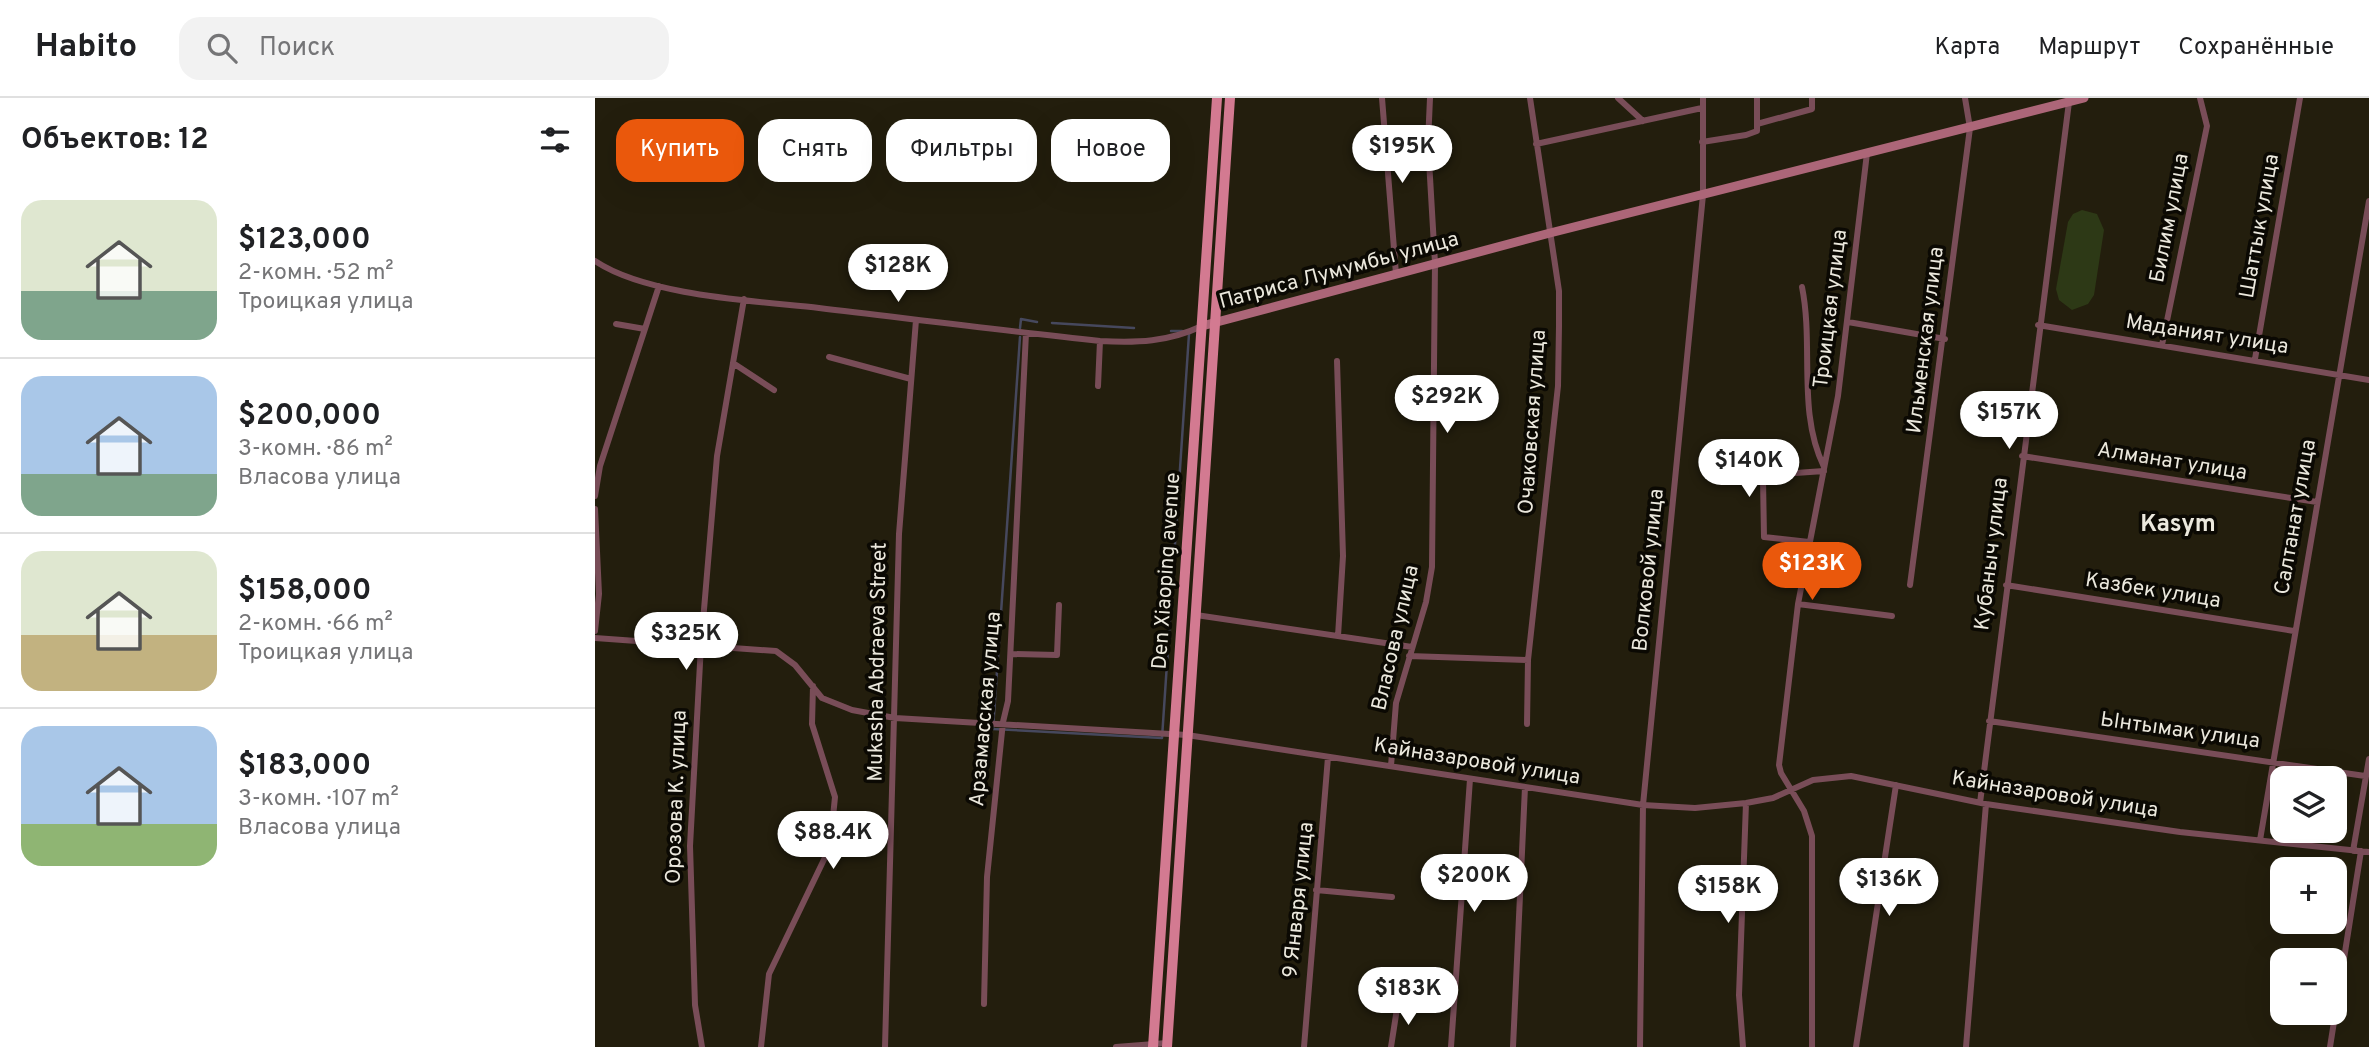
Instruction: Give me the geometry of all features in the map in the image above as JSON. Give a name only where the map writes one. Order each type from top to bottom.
[{"type":"main road","name":"Den Xiaoping avenue","points":[[1153,1045],[1217,98]]},
{"type":"main road","name":"Den Xiaoping avenue","points":[[1167,1045],[1230,98]]},
{"type":"main road","points":[[1190,519],[1202,520]]},
{"type":"street","points":[[1382,98],[1396,274]]},
{"type":"street","name":"Власова улица","points":[[1391,766],[1395,703],[1432,567],[1435,263],[1428,143],[1430,98]]},
{"type":"street","name":"Очаковская улица","points":[[1527,724],[1528,660],[1558,386],[1559,291],[1530,98]]},
{"type":"street","points":[[1618,98],[1643,121]]},
{"type":"street","name":"Волковой улица","points":[[1640,1047],[1643,804],[1703,195],[1703,98]]},
{"type":"street","points":[[1702,142],[1757,131],[1757,98]]},
{"type":"street","points":[[1757,124],[1812,109],[1812,98]]},
{"type":"street","name":"Ильменская улица","points":[[1910,586],[1945,339],[1969,128],[1965,98]]},
{"type":"street","name":"Патриса Лумумбы улица","points":[[595,261],[612,270],[659,286],[744,299],[1026,333],[1143,343],[1550,233],[2084,98]]},
{"type":"street","name":"Билим улица","points":[[2162,345],[2207,126],[2200,98]]},
{"type":"street","name":"Шаттык улица","points":[[2255,359],[2300,98]]},
{"type":"street","name":"Кубаныч улица","points":[[1966,1047],[1989,721],[2038,325],[2069,103]]},
{"type":"street","points":[[1536,144],[1702,108]]},
{"type":"street","name":"Троицкая улица","points":[[1812,1047],[1812,836],[1793,790],[1781,773],[1779,765],[1798,604],[1848,322],[1867,153]]},
{"type":"street","name":"Салтанат улица","points":[[2260,840],[2369,201]]},
{"type":"street","points":[[595,496],[600,466],[659,286]]},
{"type":"street","name":"Троицкая улица","points":[[1802,287],[1806,306],[1810,421],[1815,448],[1824,469]]},
{"type":"street","name":"Орозова К. улица","points":[[702,1047],[695,1005],[690,846],[701,645],[717,456],[744,299]]},
{"type":"street","name":"Mukasha Abdraeva Street","points":[[885,1047],[899,534],[916,320]]},
{"type":"street","points":[[1848,322],[1945,339]]},
{"type":"street","points":[[616,324],[645,329]]},
{"type":"street","name":"Маданият улица","points":[[2038,325],[2369,380]]},
{"type":"street","name":"Арзамасская улица","points":[[983,1004],[987,877],[1003,722],[1008,701],[1026,333]]},
{"type":"street","points":[[1098,386],[1100,341]]},
{"type":"street","points":[[829,357],[911,380]]},
{"type":"street","points":[[1337,361],[1343,556],[1338,636]]},
{"type":"street","points":[[733,363],[774,390]]},
{"type":"street","name":"Алманат улица","points":[[2022,456],[2317,502]]},
{"type":"street","points":[[1809,542],[1764,537],[1763,479],[1768,475],[1824,469]]},
{"type":"street","points":[[595,509],[599,594],[595,631]]},
{"type":"street","name":"Казбек улица","points":[[2006,585],[2294,631]]},
{"type":"street","points":[[1798,604],[1892,616]]},
{"type":"street","points":[[1011,654],[1057,655],[1059,605]]},
{"type":"street","points":[[1196,615],[1412,647]]},
{"type":"street","name":"Кайназаровой улица","points":[[595,638],[776,651],[796,665],[822,698],[834,705],[895,718],[1175,733],[1525,787],[1643,804],[1695,808],[1773,798],[1832,776],[1851,776],[1983,803],[2180,832],[2365,851]]},
{"type":"street","points":[[1409,656],[1528,660]]},
{"type":"street","points":[[761,1047],[769,974],[830,847],[835,797],[812,724],[813,687]]},
{"type":"street","name":"Ынтымак улица","points":[[1989,721],[2365,776]]},
{"type":"street","name":"9 Января улица","points":[[1304,1047],[1328,757]]},
{"type":"street","points":[[2353,850],[2369,758]]},
{"type":"street","points":[[1451,1047],[1470,779]]},
{"type":"street","points":[[1856,1047],[1896,785]]},
{"type":"street","points":[[1513,1047],[1525,787]]},
{"type":"street","points":[[1743,1047],[1739,995],[1746,803]]},
{"type":"street","points":[[2330,1047],[2365,851]]},
{"type":"street","points":[[1316,890],[1392,897]]},
{"type":"street","points":[[1391,1047],[1398,1002]]},
{"type":"street","points":[[1116,1047],[1167,1045]]},
{"type":"green space","points":[[2082,210],[2097,214],[2104,230],[2094,295],[2088,304],[2072,310],[2059,300],[2056,289],[2068,222],[2073,214]]},
{"type":"waterway","points":[[1020,328],[1021,319],[1037,322]]},
{"type":"waterway","points":[[1052,323],[1134,328]]},
{"type":"waterway","points":[[1171,331],[1182,331]]},
{"type":"waterway","points":[[1020,337],[993,729],[1162,738],[1189,334]]},
{"type":"district","name":"Kasym","points":[[2178,525]]}]
